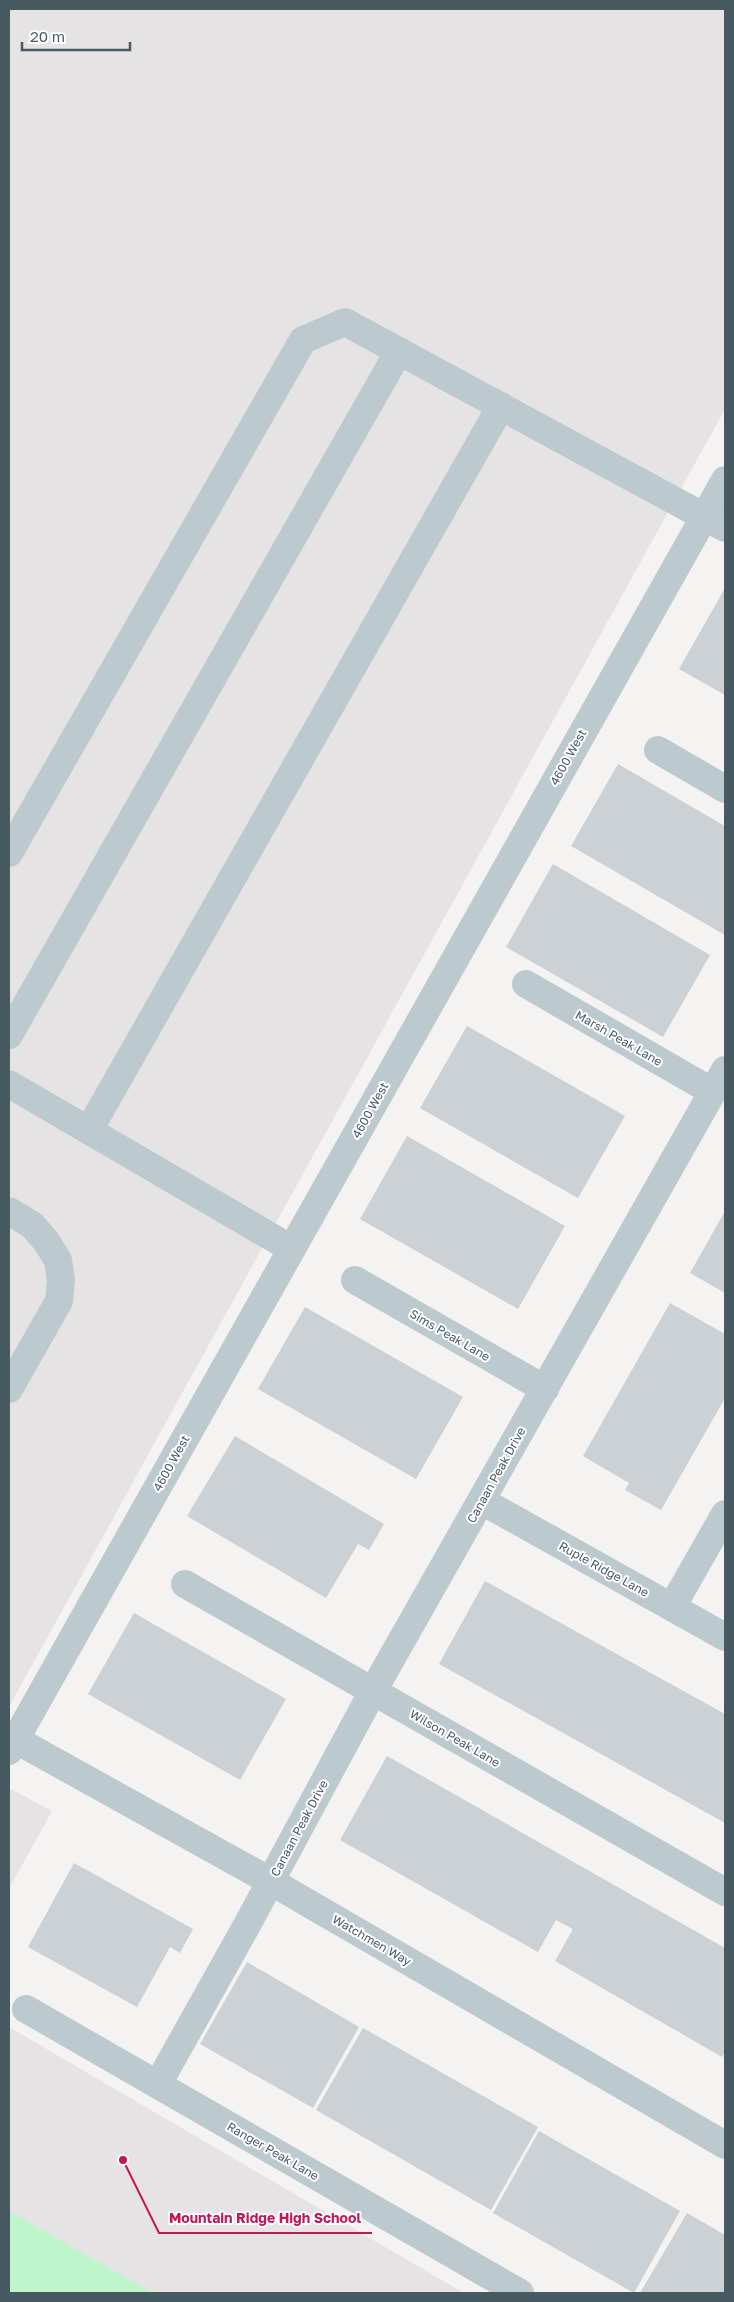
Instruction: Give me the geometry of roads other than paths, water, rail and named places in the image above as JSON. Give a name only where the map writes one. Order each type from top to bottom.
[{"type":"street","points":[[9,853],[302,340],[345,322],[715,522]]},
{"type":"street","points":[[9,1035],[399,352]]},
{"type":"street","points":[[89,1130],[501,406]]},
{"type":"street","name":"4600 West","points":[[11,1742],[292,1249],[715,522],[725,480]]},
{"type":"street","points":[[658,750],[725,789]]},
{"type":"street","name":"Marsh Peak Lane","points":[[526,984],[719,1081]]},
{"type":"street","name":"Canaan Peak Drive","points":[[158,2084],[373,1691],[719,1081]]},
{"type":"street","points":[[9,1084],[292,1249]]},
{"type":"street","points":[[9,1211],[32,1225],[46,1241],[58,1260],[61,1280],[58,1301],[9,1389]]},
{"type":"street","name":"Sims Peak Lane","points":[[355,1280],[544,1389]]},
{"type":"street","name":"Ruple Ridge Lane","points":[[482,1501],[725,1637]]},
{"type":"street","points":[[672,1607],[725,1514]]},
{"type":"street","name":"Wilson Peak Lane","points":[[185,1584],[725,1892]]},
{"type":"street","name":"Watchmen Way","points":[[11,1742],[270,1881],[725,2145]]},
{"type":"street","name":"Ranger Peak Lane","points":[[26,2009],[520,2293]]},
{"type":"place","name":"Mountain Ridge High School","points":[[123,2160]]}]
